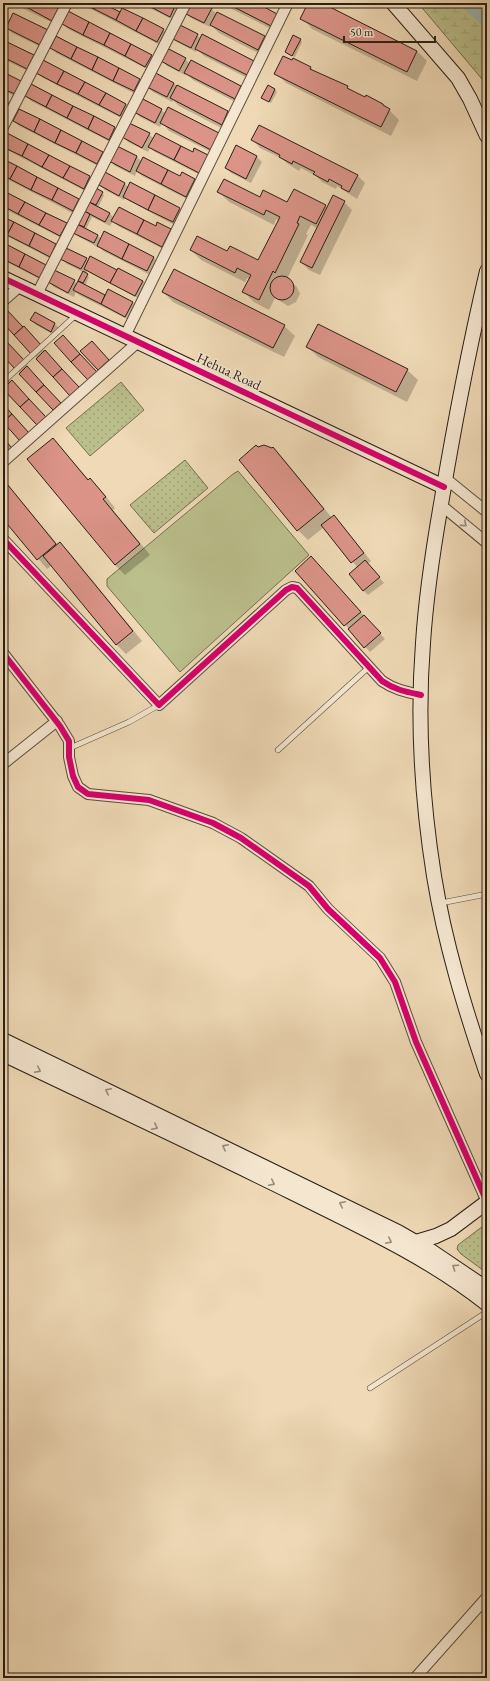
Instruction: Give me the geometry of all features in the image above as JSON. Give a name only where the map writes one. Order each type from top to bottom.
[{"type":"main road","points":[[393,3],[458,78],[470,99],[487,136]]},
{"type":"main road","points":[[487,271],[456,415],[444,482],[426,610],[423,645],[421,745],[427,818],[439,904],[453,968],[487,1074]]},
{"type":"main road","name":"Hehua Road","points":[[3,278],[444,482]]},
{"type":"main road","points":[[3,1040],[416,1242],[487,1289]]},
{"type":"main road","points":[[3,1054],[234,1164],[393,1243],[425,1261],[487,1304]]},
{"type":"main road","points":[[416,1242],[436,1236],[451,1229],[487,1202]]},
{"type":"street","points":[[3,128],[67,3]]},
{"type":"street","points":[[36,294],[186,3]]},
{"type":"street","points":[[3,462],[131,338],[288,3]]},
{"type":"street","points":[[3,301],[20,286]]},
{"type":"street","points":[[444,482],[487,512]]},
{"type":"street","points":[[441,505],[487,543]]},
{"type":"street","points":[[3,539],[159,705],[286,590],[292,587],[297,588],[382,681],[392,688],[422,695]]},
{"type":"street","points":[[3,654],[57,721],[69,741],[69,757],[73,776],[78,787],[84,792],[88,794],[149,800],[213,823],[241,838],[309,886],[328,910],[380,958],[395,982],[416,1042],[487,1202]]},
{"type":"street","points":[[3,764],[57,721]]},
{"type":"street","points":[[415,1678],[487,1597]]},
{"type":"lane","points":[[3,382],[78,313]]},
{"type":"lane","points":[[278,750],[369,667]]},
{"type":"lane","points":[[70,748],[129,722],[159,705]]},
{"type":"lane","points":[[439,904],[487,894]]},
{"type":"lane","points":[[370,1388],[487,1312]]},
{"type":"green space","points":[[418,3],[487,3],[487,85]]},
{"type":"green space","points":[[121,382],[144,410],[90,456],[66,428]]},
{"type":"green space","points":[[185,460],[208,488],[154,533],[130,505]]},
{"type":"green space","points":[[238,471],[309,555],[180,672],[107,586],[107,579]]},
{"type":"green space","points":[[487,1223],[487,1273],[461,1254],[457,1249],[458,1245]]},
{"type":"building","points":[[19,3],[51,3],[59,7],[52,21]]},
{"type":"building","points":[[82,3],[98,3],[94,9]]},
{"type":"building","points":[[98,3],[102,3],[120,12],[116,20],[94,9]]},
{"type":"building","points":[[150,3],[176,4],[170,17],[149,6]]},
{"type":"building","points":[[189,3],[202,3],[212,8],[204,23],[184,13]]},
{"type":"building","points":[[226,3],[257,3],[277,14],[271,26]]},
{"type":"building","points":[[308,3],[322,3],[417,51],[407,72],[300,19]]},
{"type":"building","points":[[122,8],[143,18],[136,31],[116,20]]},
{"type":"building","points":[[68,11],[89,22],[83,35],[62,24]]},
{"type":"building","points":[[217,12],[265,36],[258,50],[210,25]]},
{"type":"building","points":[[13,13],[48,30],[40,45],[6,28]]},
{"type":"building","points":[[143,18],[164,29],[157,42],[136,31]]},
{"type":"building","points":[[89,22],[110,33],[104,45],[83,35]]},
{"type":"building","points":[[178,24],[198,34],[191,48],[171,38]]},
{"type":"building","points":[[110,33],[131,44],[125,56],[104,45]]},
{"type":"building","points":[[202,34],[254,61],[247,75],[195,49]]},
{"type":"building","points":[[293,35],[301,39],[292,56],[285,52]]},
{"type":"building","points":[[56,36],[77,47],[71,59],[50,48]]},
{"type":"building","points":[[3,40],[34,55],[27,69],[3,57]]},
{"type":"building","points":[[131,44],[152,55],[145,67],[125,56]]},
{"type":"building","points":[[77,47],[98,57],[92,70],[71,59]]},
{"type":"building","points":[[167,48],[186,58],[179,71],[161,61]]},
{"type":"building","points":[[283,56],[292,60],[293,58],[311,67],[310,69],[348,86],[347,88],[365,97],[366,95],[390,109],[381,127],[274,74]]},
{"type":"building","points":[[98,57],[119,68],[113,81],[92,70]]},
{"type":"building","points":[[43,60],[64,71],[57,84],[36,73]]},
{"type":"building","points":[[191,60],[241,86],[235,99],[184,73]]},
{"type":"building","points":[[119,68],[140,79],[134,91],[113,81]]},
{"type":"building","points":[[64,71],[85,82],[78,94],[57,84]]},
{"type":"building","points":[[3,72],[21,81],[15,94],[3,89]]},
{"type":"building","points":[[154,72],[174,83],[167,97],[147,87]]},
{"type":"building","points":[[85,82],[106,93],[99,105],[78,94]]},
{"type":"building","points":[[31,84],[52,95],[46,107],[25,96]]},
{"type":"building","points":[[177,85],[228,111],[222,125],[170,98]]},
{"type":"building","points":[[268,85],[275,89],[269,102],[261,98]]},
{"type":"building","points":[[106,93],[126,104],[120,116],[99,105]]},
{"type":"building","points":[[52,95],[73,106],[67,118],[46,107]]},
{"type":"building","points":[[141,98],[162,109],[155,123],[134,112]]},
{"type":"building","points":[[3,100],[10,104],[3,117]]},
{"type":"building","points":[[73,106],[94,116],[88,129],[67,118]]},
{"type":"building","points":[[168,107],[219,133],[211,150],[160,123]]},
{"type":"building","points":[[19,109],[40,119],[34,132],[13,121]]},
{"type":"building","points":[[94,116],[115,127],[109,140],[88,129]]},
{"type":"building","points":[[40,119],[61,130],[55,143],[34,132]]},
{"type":"building","points":[[129,123],[150,133],[142,148],[122,137]]},
{"type":"building","points":[[259,125],[358,175],[349,192],[341,188],[342,186],[329,179],[328,182],[313,174],[315,172],[293,161],[292,164],[279,157],[280,155],[251,140]]},
{"type":"building","points":[[61,130],[82,141],[76,153],[55,143]]},
{"type":"building","points":[[7,133],[28,144],[22,156],[3,147],[3,141]]},
{"type":"building","points":[[156,133],[181,146],[174,160],[148,147]]},
{"type":"building","points":[[82,141],[103,152],[97,164],[76,153]]},
{"type":"building","points":[[28,144],[49,155],[42,167],[22,156]]},
{"type":"building","points":[[236,145],[257,156],[246,179],[225,168]]},
{"type":"building","points":[[117,146],[137,156],[130,172],[109,161]]},
{"type":"building","points":[[181,146],[193,152],[194,148],[208,155],[199,173],[174,160]]},
{"type":"building","points":[[49,155],[70,166],[63,178],[42,167]]},
{"type":"building","points":[[143,157],[168,170],[161,184],[136,171]]},
{"type":"building","points":[[3,159],[17,166],[10,179],[3,175]]},
{"type":"building","points":[[17,166],[37,177],[31,190],[10,179]]},
{"type":"building","points":[[70,166],[90,176],[84,189],[63,178]]},
{"type":"building","points":[[168,170],[180,176],[182,172],[195,179],[186,197],[161,184]]},
{"type":"building","points":[[105,172],[125,183],[119,196],[99,185]]},
{"type":"building","points":[[37,177],[58,188],[52,200],[31,190]]},
{"type":"building","points":[[224,179],[260,197],[263,190],[287,202],[294,189],[326,205],[316,224],[300,216],[297,223],[299,224],[275,273],[273,271],[259,300],[242,292],[251,275],[237,268],[235,273],[190,250],[197,236],[227,251],[230,246],[258,260],[280,217],[266,210],[264,215],[217,192]]},
{"type":"building","points":[[130,182],[155,195],[148,210],[123,197]]},
{"type":"building","points":[[58,188],[79,199],[73,211],[52,200]]},
{"type":"building","points":[[96,188],[103,192],[96,205],[89,202]]},
{"type":"building","points":[[4,191],[25,202],[18,214],[3,206]]},
{"type":"building","points":[[155,195],[180,208],[173,222],[148,210]]},
{"type":"building","points":[[333,195],[345,201],[312,268],[300,262]]},
{"type":"building","points":[[25,202],[46,213],[39,225],[18,214]]},
{"type":"building","points":[[89,202],[110,213],[105,222],[84,211]]},
{"type":"building","points":[[119,207],[144,220],[137,234],[111,221]]},
{"type":"building","points":[[84,211],[90,214],[84,227],[77,224]]},
{"type":"building","points":[[46,213],[67,223],[60,236],[39,225]]},
{"type":"building","points":[[3,217],[14,222],[7,235],[3,233]]},
{"type":"building","points":[[144,220],[156,226],[157,222],[171,229],[162,247],[137,234]]},
{"type":"building","points":[[14,222],[35,233],[29,246],[7,235]]},
{"type":"building","points":[[77,224],[98,235],[94,243],[73,233]]},
{"type":"building","points":[[104,231],[129,244],[122,259],[97,246]]},
{"type":"building","points":[[35,233],[56,244],[50,257],[29,246]]},
{"type":"building","points":[[4,243],[25,254],[19,267],[3,259]]},
{"type":"building","points":[[129,244],[154,257],[147,271],[122,259]]},
{"type":"building","points":[[66,248],[87,258],[81,269],[60,259]]},
{"type":"building","points":[[25,254],[46,265],[40,278],[19,267]]},
{"type":"building","points":[[90,256],[117,270],[110,283],[84,269]]},
{"type":"building","points":[[118,268],[143,281],[135,296],[110,283]]},
{"type":"building","points":[[174,269],[285,325],[273,348],[162,292]]},
{"type":"building","points":[[54,270],[75,280],[68,293],[48,282]]},
{"type":"building","points":[[83,271],[88,274],[83,283],[78,281]]},
{"type":"building","points":[[282,276],[291,279],[294,288],[291,297],[282,300],[273,297],[270,288],[273,279]]},
{"type":"building","points":[[78,281],[105,295],[101,304],[73,290]]},
{"type":"building","points":[[108,289],[133,302],[125,317],[101,304]]},
{"type":"building","points":[[6,309],[23,327],[14,335],[3,323],[3,312]]},
{"type":"building","points":[[35,312],[55,323],[51,332],[30,320]]},
{"type":"building","points":[[318,324],[408,369],[396,392],[306,347]]},
{"type":"building","points":[[24,326],[41,345],[31,354],[14,335]]},
{"type":"building","points":[[63,335],[80,354],[71,362],[54,343]]},
{"type":"building","points":[[92,341],[109,360],[98,370],[80,351]]},
{"type":"building","points":[[7,342],[24,360],[15,369],[3,356],[3,346]]},
{"type":"building","points":[[45,350],[62,369],[53,377],[36,359]]},
{"type":"building","points":[[80,354],[97,372],[88,380],[71,362]]},
{"type":"building","points":[[27,366],[44,385],[36,392],[19,374]]},
{"type":"building","points":[[62,369],[79,387],[70,396],[53,377]]},
{"type":"building","points":[[12,380],[29,399],[20,407],[3,389]]},
{"type":"building","points":[[44,385],[61,403],[53,410],[36,392]]},
{"type":"building","points":[[29,399],[46,417],[37,425],[20,407]]},
{"type":"building","points":[[3,404],[12,414],[3,422]]},
{"type":"building","points":[[12,414],[29,433],[20,441],[3,422]]},
{"type":"building","points":[[3,438],[12,448],[3,457]]},
{"type":"building","points":[[53,438],[88,480],[90,478],[106,497],[103,499],[140,544],[115,565],[27,459]]},
{"type":"building","points":[[256,445],[258,447],[264,445],[273,447],[324,509],[297,531],[239,460]]},
{"type":"building","points":[[3,479],[56,544],[37,560],[3,519]]},
{"type":"building","points":[[334,515],[364,553],[351,563],[321,525]]},
{"type":"building","points":[[60,542],[133,631],[116,645],[43,556]]},
{"type":"building","points":[[311,556],[361,612],[344,626],[295,571]]},
{"type":"building","points":[[365,560],[380,577],[363,591],[349,574]]},
{"type":"building","points":[[364,615],[381,633],[364,648],[348,629]]},
{"type":"waterway","points":[[474,3],[487,15]]},
{"type":"cycle path","points":[[3,278],[444,487]]},
{"type":"cycle path","points":[[3,539],[159,705],[286,590],[292,587],[297,588],[382,681],[396,689],[421,695]]},
{"type":"cycle path","points":[[3,653],[60,726],[69,741],[69,757],[73,776],[78,787],[88,794],[149,800],[213,823],[241,838],[309,886],[328,909],[380,958],[395,982],[416,1042],[487,1202]]}]
